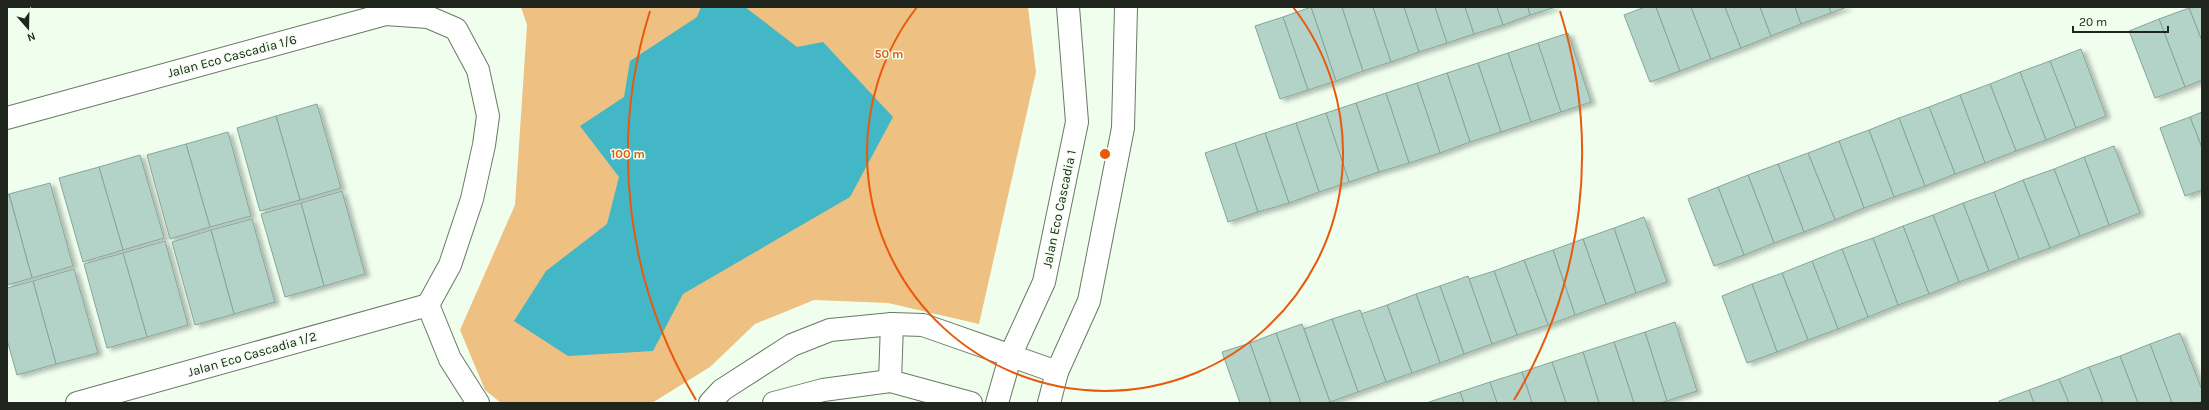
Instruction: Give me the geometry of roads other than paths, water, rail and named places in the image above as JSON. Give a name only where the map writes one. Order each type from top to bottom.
[{"type":"street","name":"Jalan Eco Cascadia 1","points":[[996,403],[1011,354],[1044,282],[1077,122],[1068,7]]},
{"type":"street","points":[[1049,403],[1057,372],[1089,300],[1123,128],[1126,7]]},
{"type":"street","name":"Jalan Eco Cascadia 1/6","points":[[7,118],[386,14],[428,17],[456,29],[478,70],[488,116],[484,145],[472,199],[450,265],[428,305]]},
{"type":"street","points":[[428,305],[450,359],[478,403]]},
{"type":"street","name":"Jalan Eco Cascadia 1/2","points":[[77,403],[428,305]]},
{"type":"street","points":[[890,381],[892,324]]},
{"type":"street","points":[[710,403],[722,390],[792,345],[830,330],[892,324],[923,325],[1011,354],[1057,372]]},
{"type":"street","points":[[774,403],[823,390],[890,381],[971,403]]},
{"type":"water","points":[[701,7],[745,7],[797,47],[823,42],[893,117],[850,197],[683,294],[653,351],[568,356],[514,321],[546,271],[607,224],[619,177],[580,126],[624,97],[630,61],[697,17]]}]
